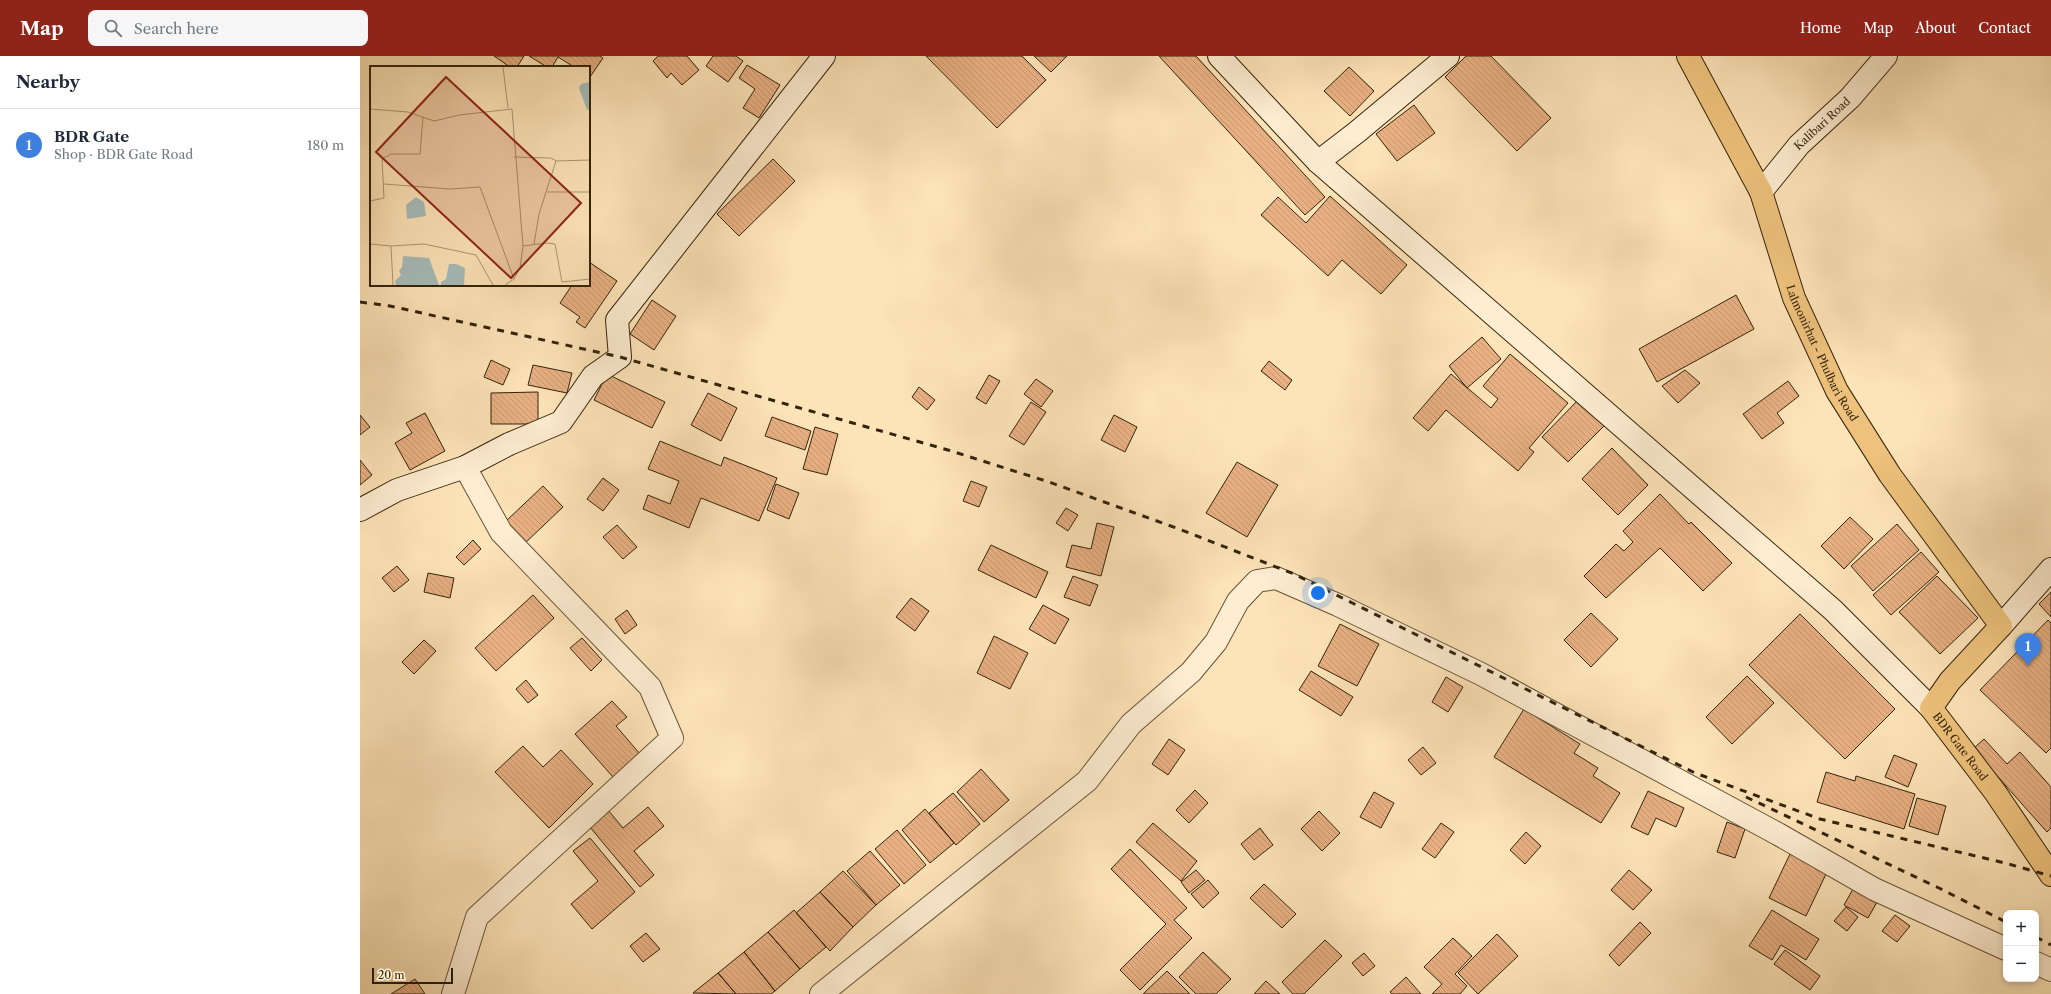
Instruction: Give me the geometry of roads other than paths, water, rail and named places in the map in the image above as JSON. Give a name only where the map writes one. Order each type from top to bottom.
[{"type":"main road","name":"Lalmonirhat - Phulbari Road","points":[[1688,56],[1761,192],[1794,298],[1837,391],[1890,475],[2001,626]]},
{"type":"main road","name":"BDR Gate Road","points":[[2001,626],[1950,681],[1931,708],[1995,792],[2051,875]]},
{"type":"street","points":[[360,510],[397,490],[465,467],[509,444],[561,422],[593,376],[620,357],[618,320],[824,56]]},
{"type":"street","points":[[1219,56],[1318,162],[1833,610],[1931,708]]},
{"type":"street","points":[[1318,162],[1357,132],[1448,56]]},
{"type":"street","name":"Kalibari Road","points":[[1761,192],[1799,145],[1850,98],[1886,56]]},
{"type":"street","points":[[453,994],[477,917],[672,738],[650,687],[501,532],[465,467]]},
{"type":"street","points":[[2001,626],[2051,569]]},
{"type":"street","points":[[821,994],[1087,780],[1131,724],[1191,672],[1216,642],[1238,601],[1257,581],[1276,578],[1338,605],[1481,674],[1778,834],[1874,889],[2003,948]]},
{"type":"street","points":[[2039,964],[2051,970]]},
{"type":"railway","points":[[360,302],[390,306],[620,357],[948,450],[1049,482],[1179,529],[1294,574],[1695,773],[1820,819],[2005,863],[2051,876]]},
{"type":"railway","points":[[1746,797],[1939,888],[2003,920]]},
{"type":"railway","points":[[2039,939],[2051,945]]},
{"type":"place","name":"BDR Gate","points":[[2028,666]]}]
